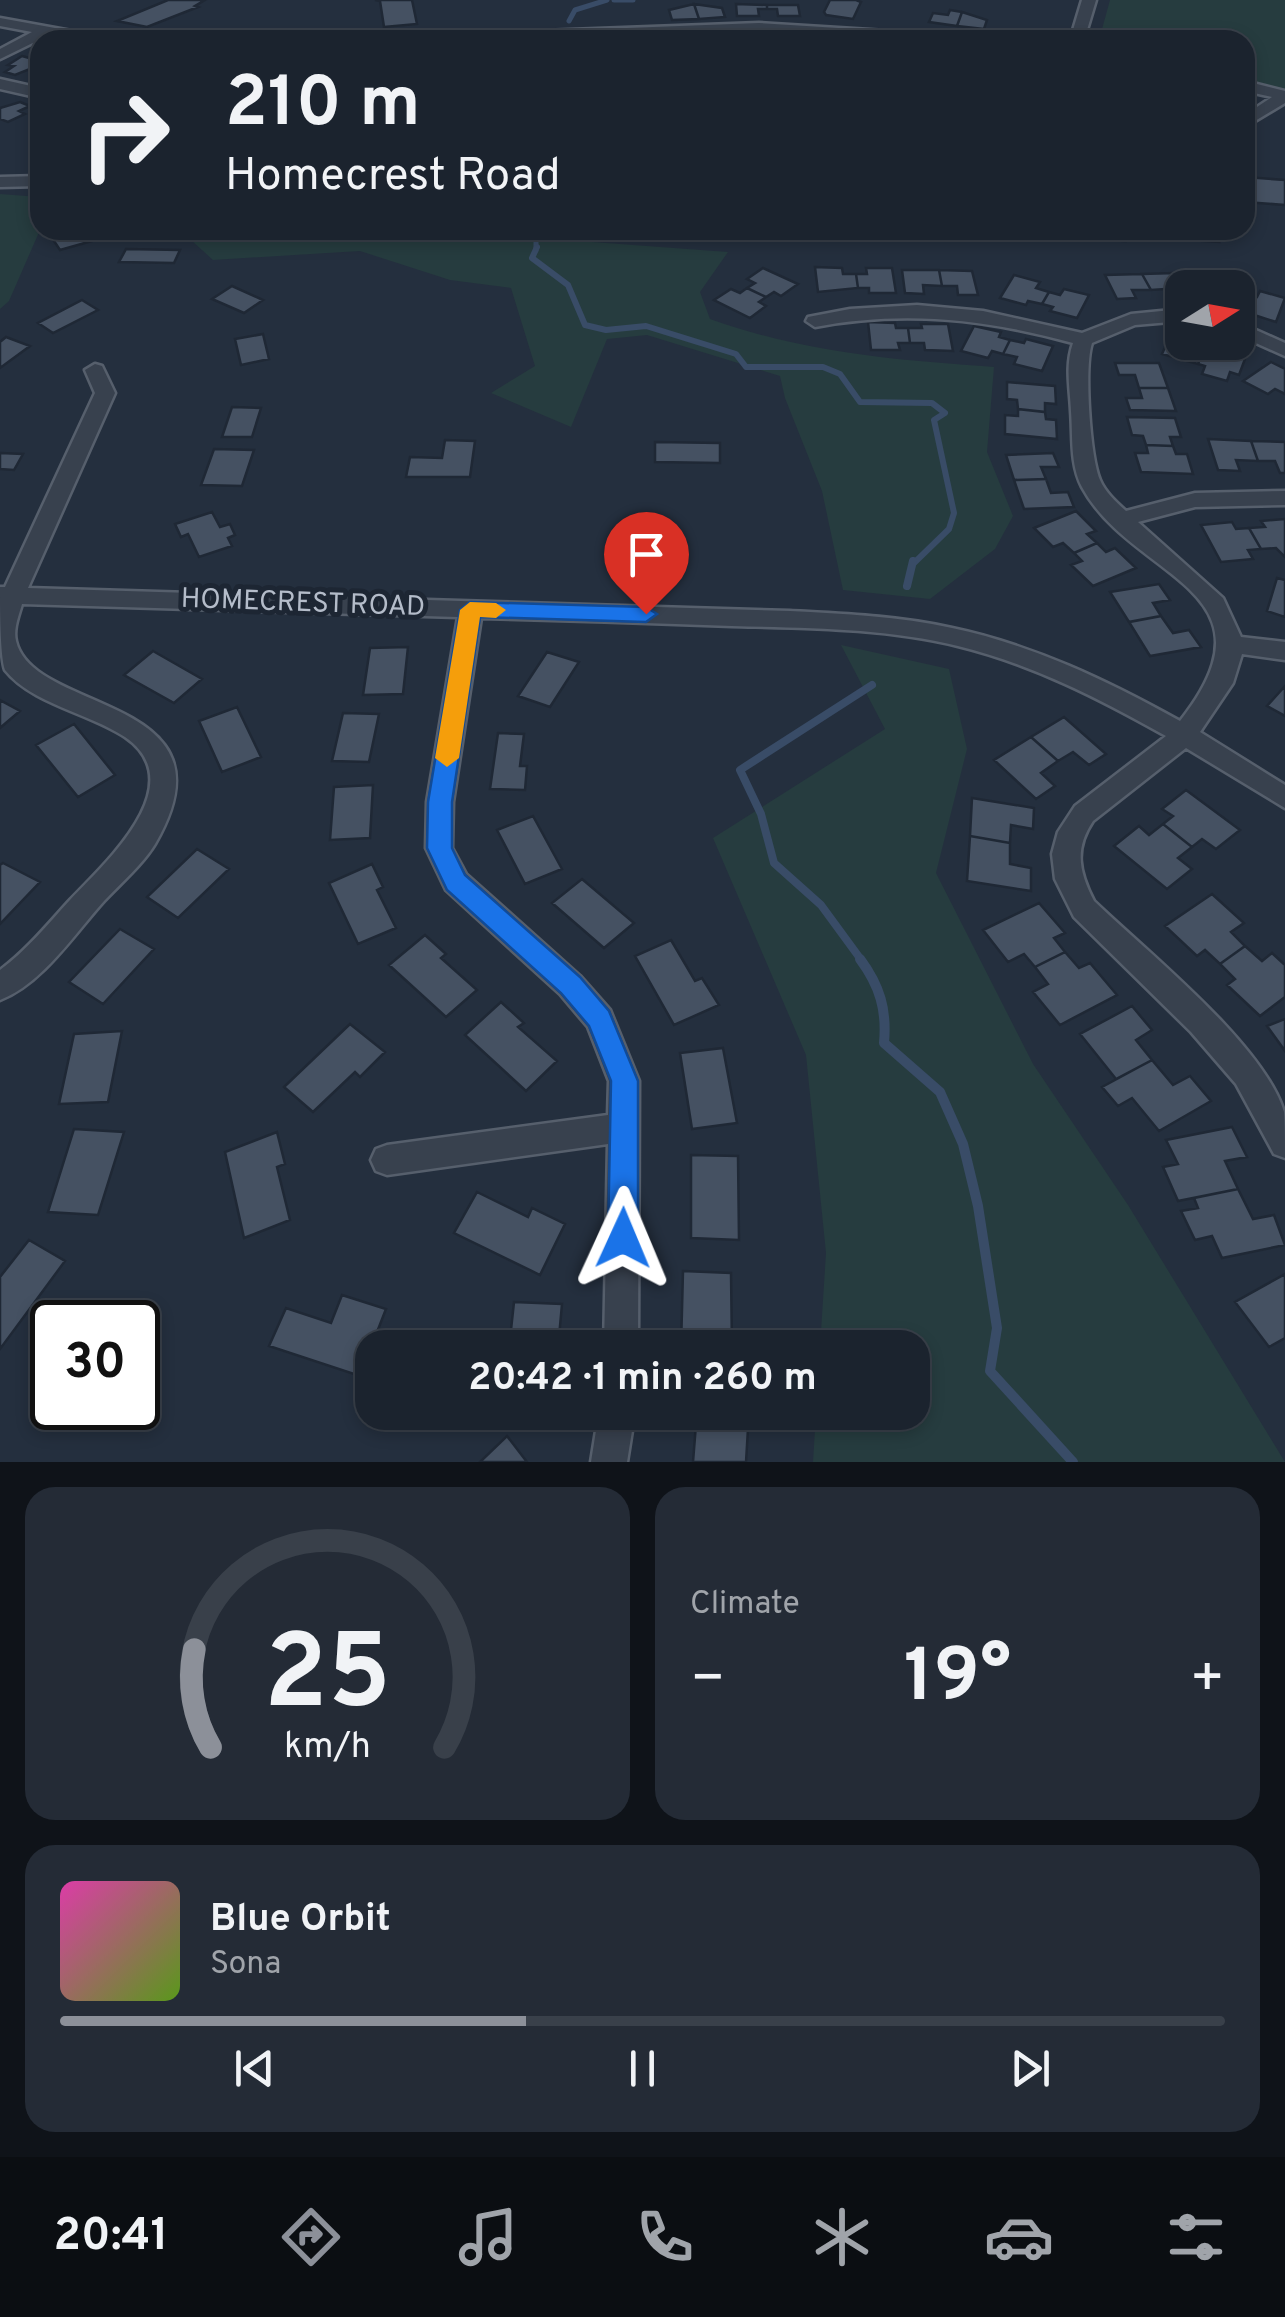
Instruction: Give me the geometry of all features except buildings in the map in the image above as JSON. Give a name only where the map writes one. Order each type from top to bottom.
[{"type":"street","points":[[1079,30],[1088,0]]},
{"type":"street","points":[[0,22],[30,36]]},
{"type":"street","points":[[0,36],[30,38]]},
{"type":"street","points":[[0,55],[30,42]]},
{"type":"street","points":[[0,84],[30,91]]},
{"type":"street","points":[[1255,90],[1282,101]]},
{"type":"street","points":[[1255,99],[1282,101]]},
{"type":"street","points":[[1255,116],[1282,101]]},
{"type":"street","points":[[0,182],[30,181]]},
{"type":"street","points":[[815,321],[865,309],[969,312],[1009,318],[1084,340]]},
{"type":"street","points":[[1165,316],[1108,324],[1084,340],[1077,366],[1086,470],[1094,488],[1120,520],[1205,593],[1226,624],[1231,644],[1226,676],[1186,734],[1088,806],[1067,834],[1064,852],[1072,891],[1084,909],[1201,1023],[1246,1074],[1285,1142]]},
{"type":"street","points":[[1255,336],[1285,350]]},
{"type":"street","points":[[0,988],[24,969],[144,839],[158,816],[165,784],[150,742],[118,720],[34,680],[12,661],[3,638],[6,595],[104,394],[95,370]]},
{"type":"street","points":[[1120,520],[1195,500],[1285,498]]},
{"type":"street","name":"HOMECREST ROAD","points":[[6,595],[790,618],[896,626],[978,642],[1057,670],[1186,734],[1285,798]]},
{"type":"street","points":[[470,610],[440,802],[440,848],[456,882],[570,985],[600,1019],[624,1081],[621,1330]]},
{"type":"street","points":[[1231,644],[1285,651]]},
{"type":"street","points":[[386,1160],[624,1128]]},
{"type":"street","points":[[608,1462],[614,1430]]},
{"type":"green space","points":[[1110,0],[1285,0],[1285,91],[1255,84],[1255,30],[1102,30]]},
{"type":"green space","points":[[0,194],[30,196],[30,240],[36,240],[9,301],[0,309]]},
{"type":"green space","points":[[191,240],[565,240],[728,252],[700,292],[710,319],[816,347],[886,358],[994,367],[987,452],[1013,516],[995,549],[930,599],[843,590],[822,491],[780,376],[647,335],[607,339],[571,427],[491,393],[535,366],[511,288],[450,280],[360,251],[213,260]]},
{"type":"green space","points":[[841,645],[949,669],[967,749],[936,873],[1033,1064],[1128,1205],[1285,1462],[813,1462],[815,1430],[930,1430],[930,1330],[821,1330],[826,1253],[806,1055],[713,838],[885,729]]},
{"type":"waterway","points":[[569,21],[575,10],[607,0]]},
{"type":"waterway","points":[[614,0],[633,0]]},
{"type":"waterway","points":[[536,240],[536,249]]},
{"type":"waterway","points":[[536,249],[532,258],[568,285],[585,325],[606,330],[646,326],[736,354],[746,367],[823,367],[840,374],[860,402],[932,403],[945,413],[934,420],[954,513],[949,529],[913,564]]},
{"type":"waterway","points":[[907,586],[913,561]]},
{"type":"waterway","points":[[862,961],[821,905],[774,863],[761,814],[740,770],[872,685]]},
{"type":"waterway","points":[[860,959],[881,999],[884,1043],[940,1092],[963,1144],[978,1206],[997,1328],[990,1371],[1073,1462]]},
{"type":"slow traffic","points":[[447,758],[470,610],[496,610]]},
{"type":"route","points":[[623,1238],[624,1081],[600,1019],[570,985],[456,882],[440,848],[440,802],[470,610],[646,614]]}]
